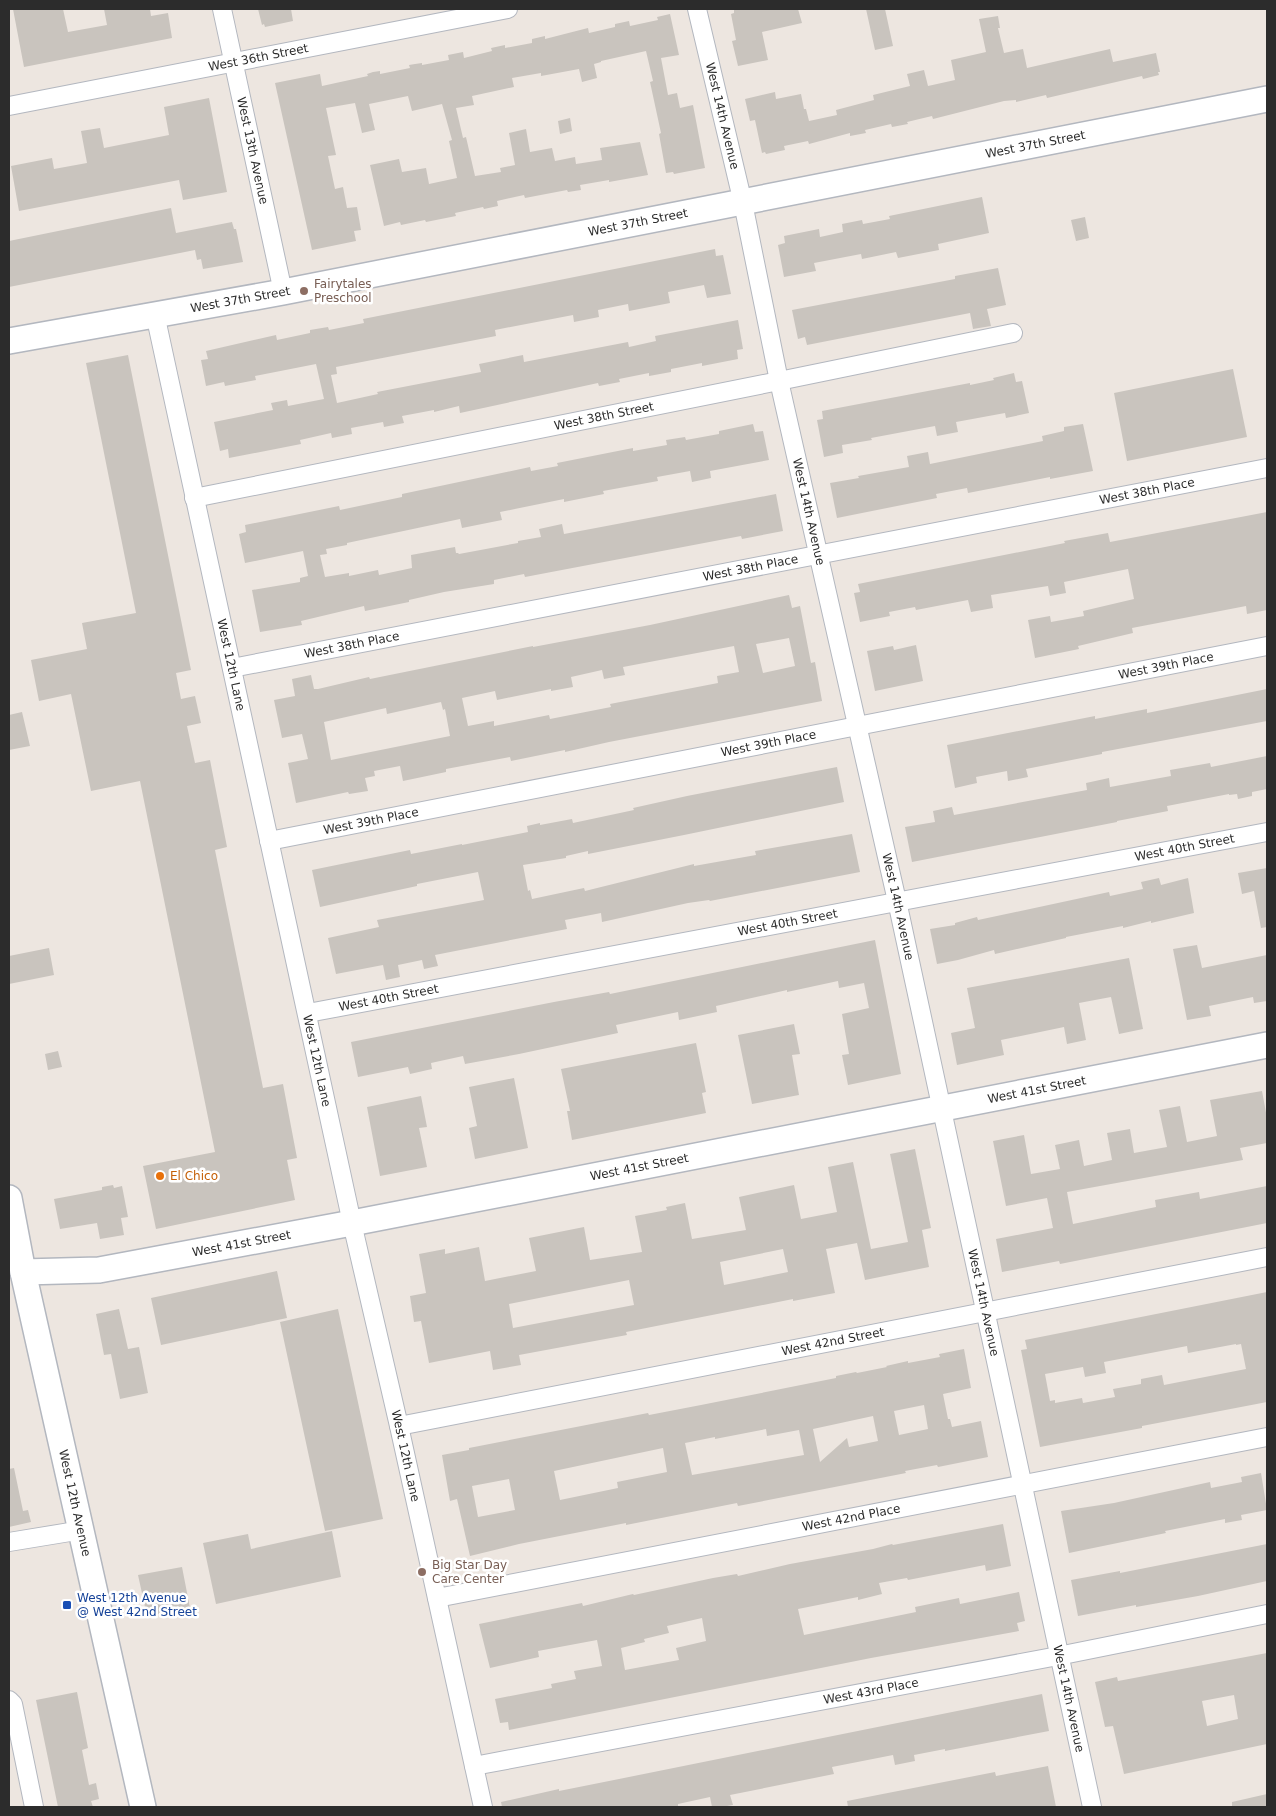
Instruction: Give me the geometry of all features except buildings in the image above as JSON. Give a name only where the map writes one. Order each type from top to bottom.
[{"type":"street","name":"West 13th Avenue","points":[[222,9],[283,292]]},
{"type":"street","name":"West 36th Street","points":[[9,106],[508,9]]},
{"type":"street","name":"West 14th Avenue","points":[[697,9],[743,203],[779,381],[897,902],[940,1109],[1092,1807]]},
{"type":"street","name":"West 37th Street","points":[[9,341],[283,292],[1267,99]]},
{"type":"street","name":"West 12th Lane","points":[[155,314],[352,1223],[483,1807]]},
{"type":"street","name":"West 38th Street","points":[[194,498],[1013,333]]},
{"type":"street","name":"West 38th Place","points":[[232,668],[1267,468]]},
{"type":"street","name":"West 39th Place","points":[[269,840],[1267,646]]},
{"type":"street","name":"West 40th Street","points":[[308,1013],[1267,832]]},
{"type":"street","name":"West 41st Street","points":[[16,1270],[99,1270],[352,1223],[1267,1045]]},
{"type":"street","name":"West 12th Avenue","points":[[9,1198],[16,1270],[82,1530],[143,1807]]},
{"type":"street","name":"West 42nd Street","points":[[399,1426],[1267,1256]]},
{"type":"street","name":"West 42nd Place","points":[[437,1598],[1267,1437]]},
{"type":"street","points":[[9,1542],[82,1530]]},
{"type":"street","name":"West 43rd Place","points":[[474,1766],[1058,1656],[1267,1614]]},
{"type":"street","points":[[11,1702],[34,1807]]},
{"type":"place","name":"Fairytales Preschool","points":[[304,291]]},
{"type":"place","name":"El Chico","points":[[160,1176]]},
{"type":"place","name":"Big Star Day Care Center","points":[[422,1572]]},
{"type":"place","name":"West 12th Avenue @ West 42nd Street","points":[[67,1605]]}]
